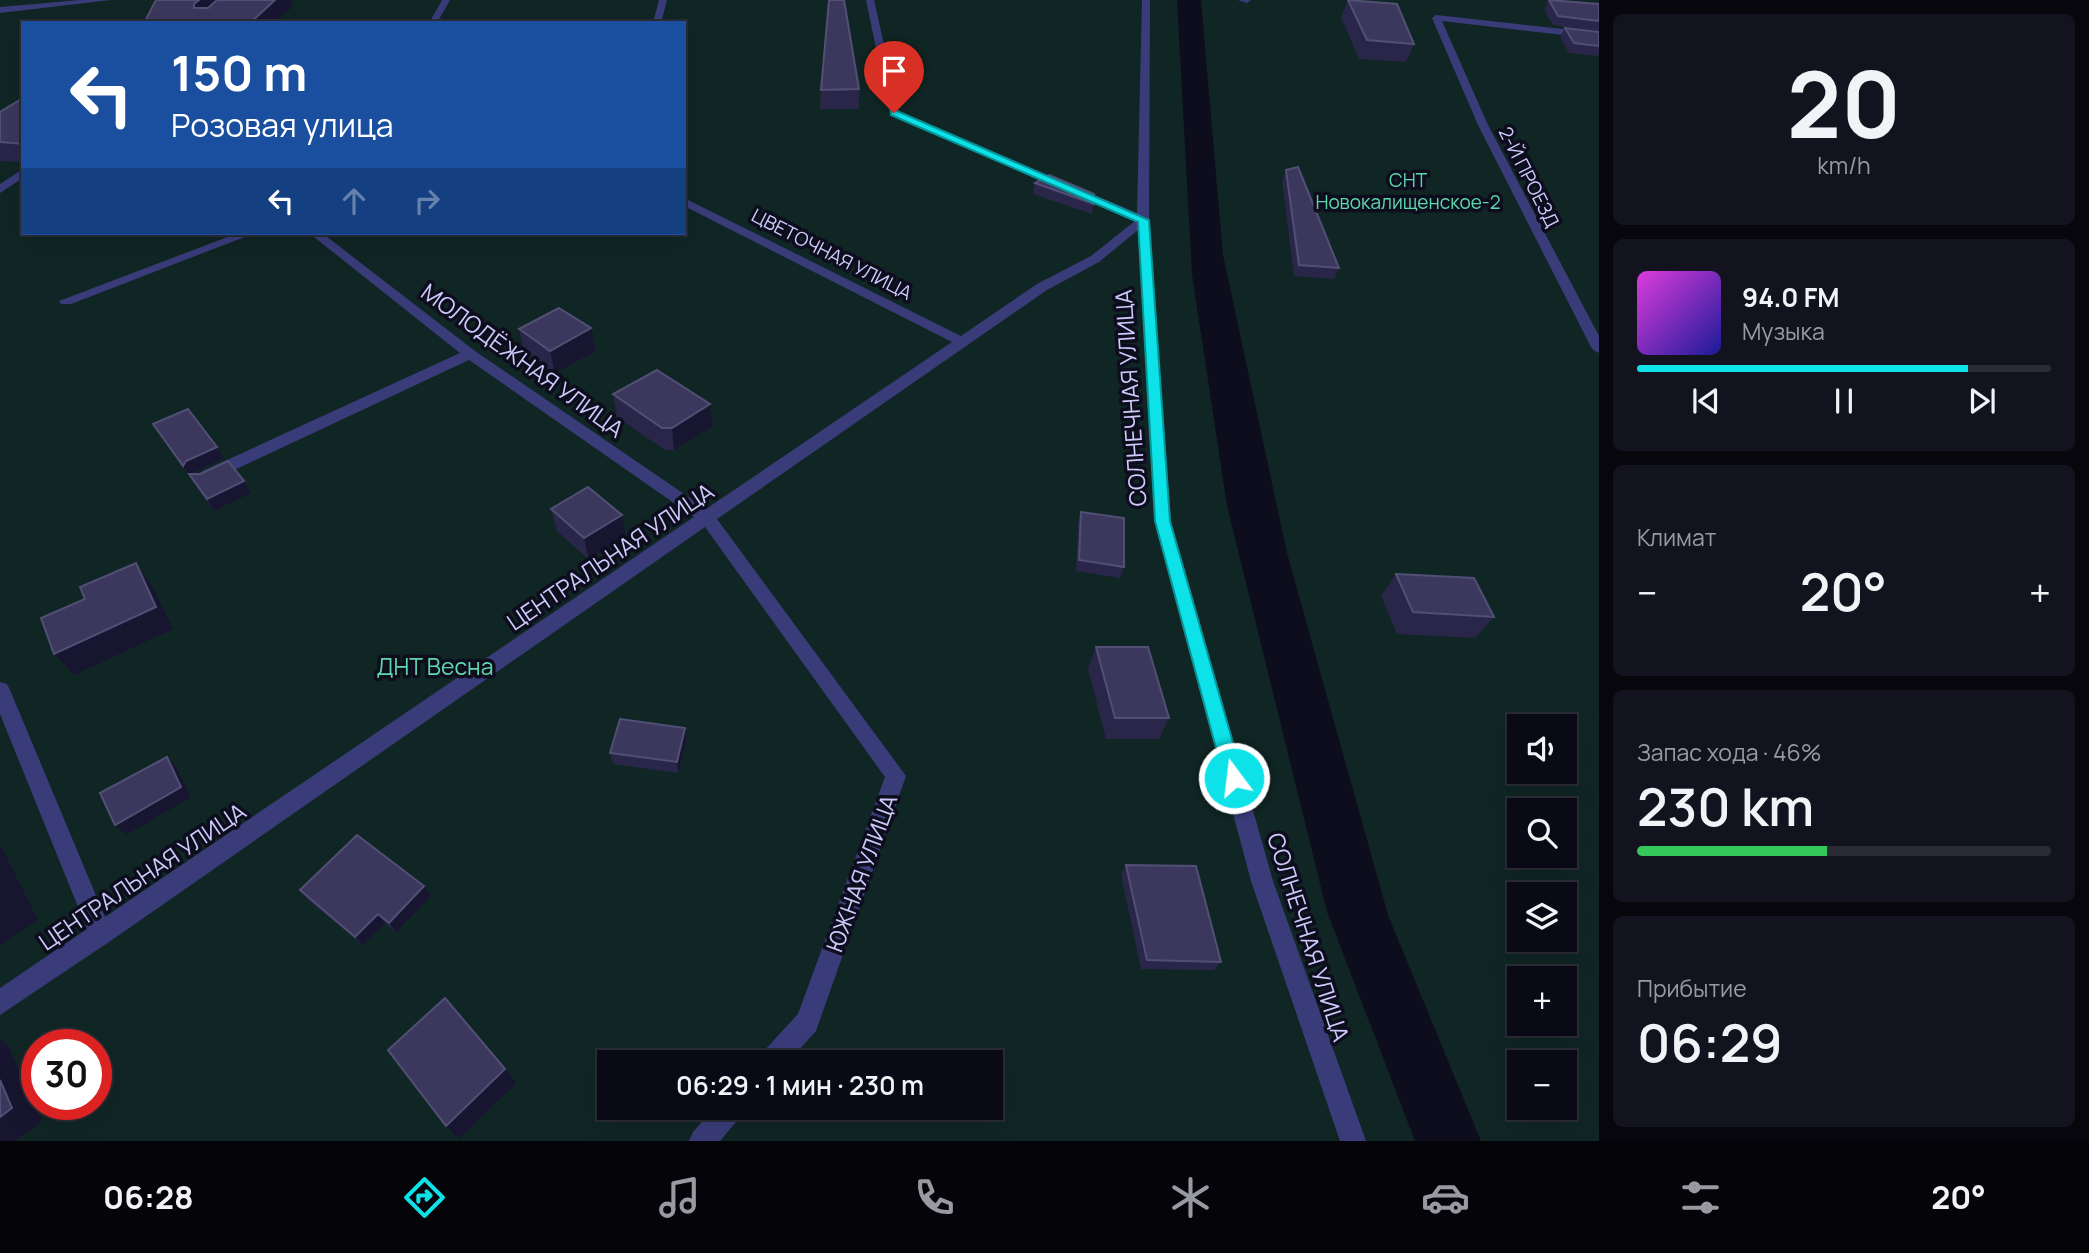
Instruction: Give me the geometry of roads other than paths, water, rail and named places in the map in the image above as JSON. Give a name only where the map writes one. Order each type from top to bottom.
[{"type":"street","points":[[0,10],[107,0]]},
{"type":"street","points":[[434,21],[446,0]]},
{"type":"street","points":[[658,21],[663,0]]},
{"type":"street","points":[[870,0],[894,113],[1143,220]]},
{"type":"street","name":"СОЛНЕЧНАЯ УЛИЦА","points":[[1146,0],[1143,220],[1163,521],[1262,881],[1353,1141]]},
{"type":"street","name":"2-Й ПРОЕЗД","points":[[1599,36],[1436,18],[1483,125],[1599,349]]},
{"type":"street","points":[[0,190],[21,174]]},
{"type":"street","name":"ЦВЕТОЧНАЯ УЛИЦА","points":[[686,202],[963,342]]},
{"type":"street","name":"ЦЕНТРАЛЬНАЯ УЛИЦА","points":[[0,1003],[1042,287],[1096,259],[1143,220]]},
{"type":"street","points":[[66,301],[244,235]]},
{"type":"street","name":"МОЛОДЁЖНАЯ УЛИЦА","points":[[318,235],[470,354],[707,519]]},
{"type":"street","points":[[200,479],[470,354]]},
{"type":"street","name":"ЮЖНАЯ УЛИЦА","points":[[707,519],[897,776],[807,1022],[782,1050]]},
{"type":"street","points":[[0,690],[101,934]]},
{"type":"street","points":[[702,1141],[720,1120]]},
{"type":"park label","name":"СНТ Новокалищенское-2","points":[[1408,191]]},
{"type":"park label","name":"ДНТ Весна","points":[[435,666]]}]
